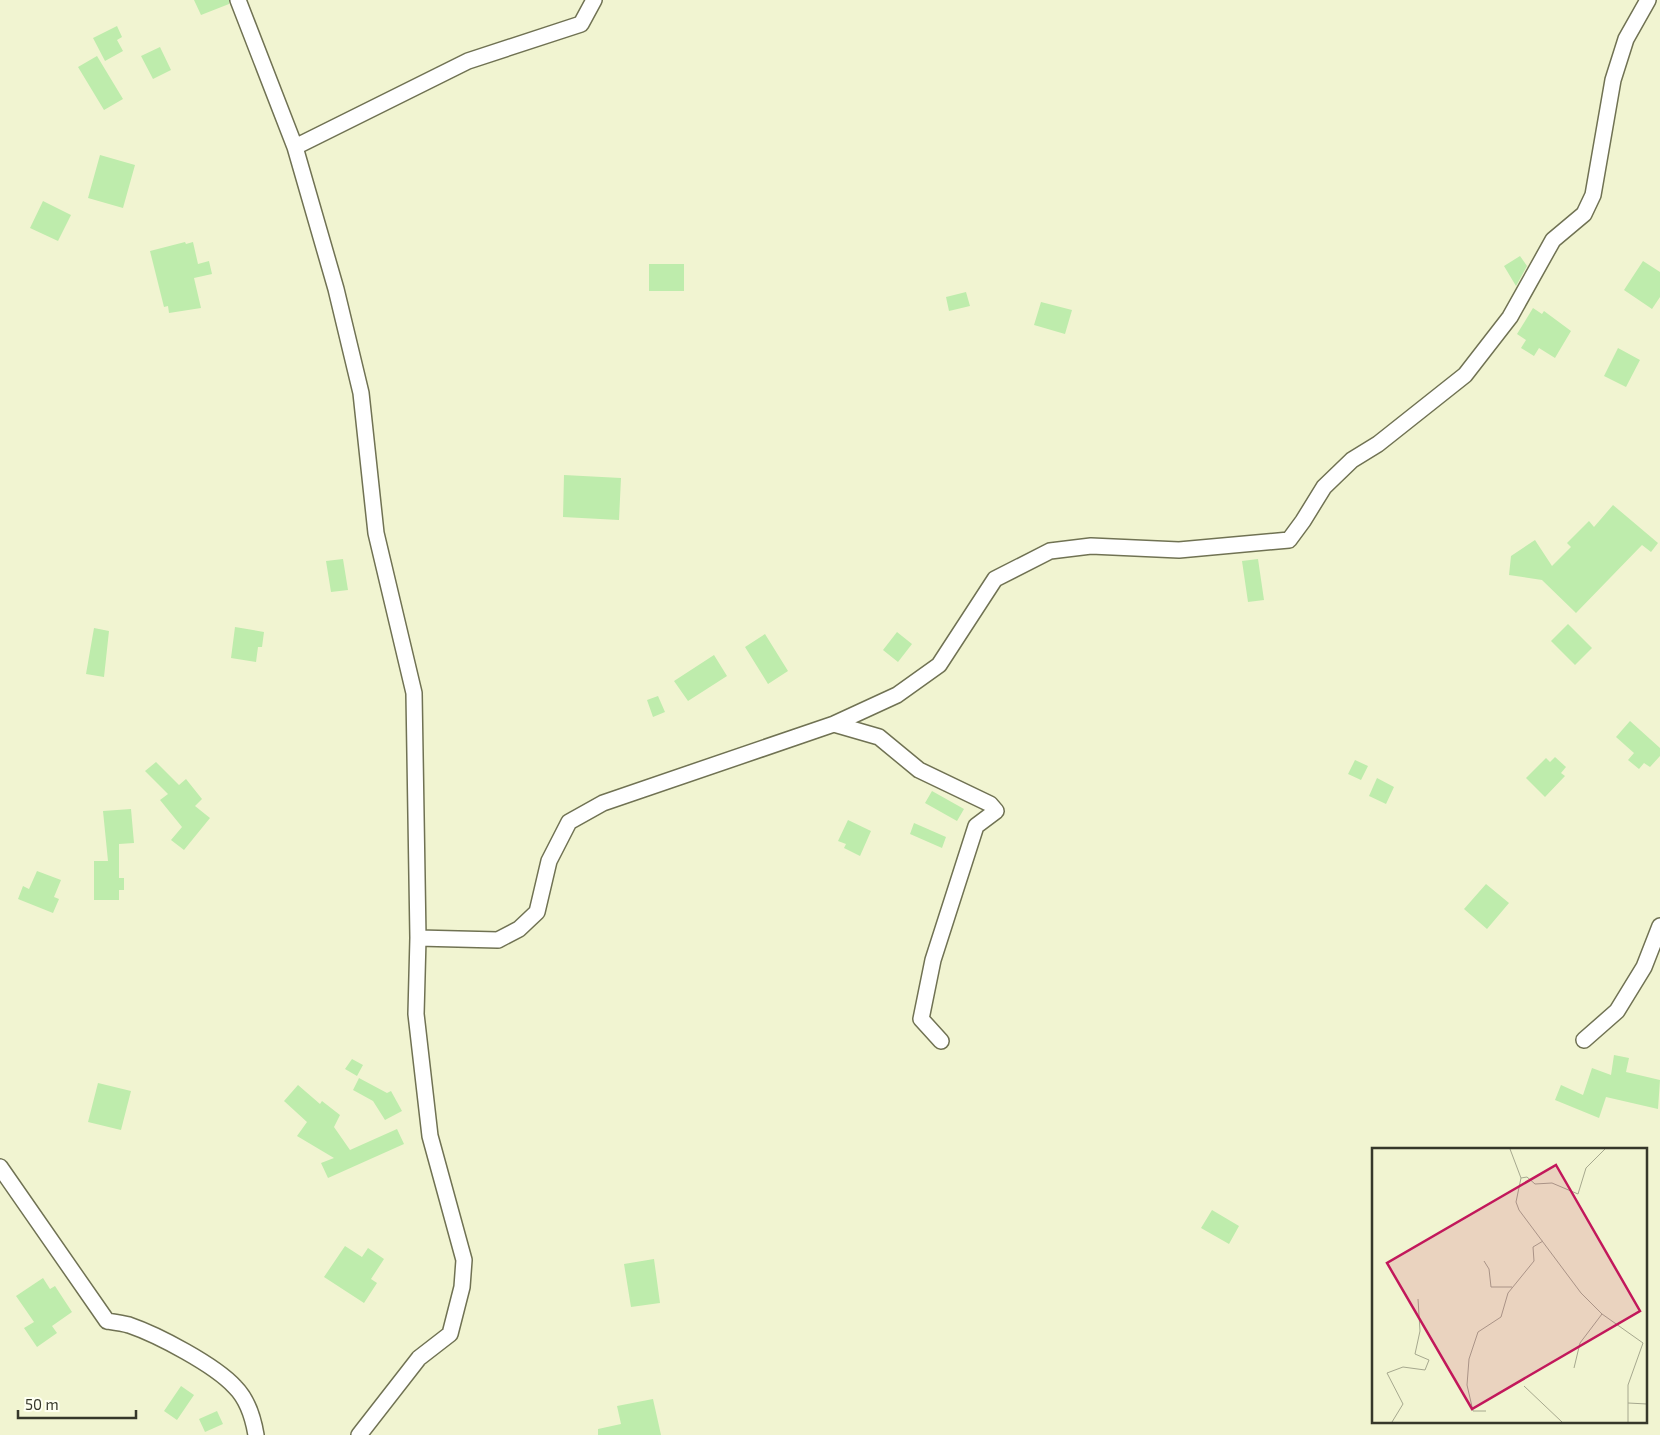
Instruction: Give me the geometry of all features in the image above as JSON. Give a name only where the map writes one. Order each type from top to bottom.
[{"type":"street","points":[[238,0],[295,147],[336,289],[361,393],[376,533],[414,693],[418,938],[416,1014],[430,1136],[450,1202],[464,1260],[462,1287],[450,1334],[419,1358],[359,1435]]},
{"type":"street","points":[[295,147],[468,61],[581,24],[594,0]]},
{"type":"street","points":[[418,938],[498,940],[519,929],[537,912],[549,861],[569,822],[602,803],[834,724],[897,695],[939,665],[995,579],[1050,551],[1091,546],[1179,550],[1289,540],[1304,521],[1324,487],[1352,460],[1378,444],[1465,375],[1510,317],[1553,240],[1584,214],[1593,196],[1613,80],[1626,39],[1648,0]]},
{"type":"street","points":[[834,724],[879,738],[919,770],[990,804],[996,811],[976,826],[933,960],[921,1019],[941,1041]]},
{"type":"street","points":[[1584,1040],[1618,1011],[1644,967],[1660,926]]},
{"type":"street","points":[[0,1167],[107,1321],[128,1325],[162,1340],[204,1364],[235,1386],[248,1404],[256,1435]]},
{"type":"building","points":[[194,0],[229,0],[229,4],[201,15]]},
{"type":"building","points":[[117,26],[122,37],[117,40],[123,51],[105,61],[93,38]]},
{"type":"building","points":[[160,47],[171,70],[153,79],[141,56]]},
{"type":"building","points":[[97,56],[123,99],[104,110],[78,67]]},
{"type":"building","points":[[100,155],[135,165],[123,208],[88,198]]},
{"type":"building","points":[[43,201],[71,215],[58,241],[30,228]]},
{"type":"building","points":[[185,242],[186,244],[193,242],[198,264],[209,261],[212,274],[194,278],[201,308],[169,313],[168,306],[164,307],[150,251]]},
{"type":"building","points":[[1520,256],[1527,266],[1516,286],[1504,266]]},
{"type":"building","points":[[1643,261],[1660,272],[1660,297],[1652,309],[1624,290]]},
{"type":"building","points":[[649,264],[684,264],[684,291],[649,291]]},
{"type":"building","points":[[966,292],[970,306],[949,311],[946,297]]},
{"type":"building","points":[[1041,302],[1072,310],[1065,334],[1034,325]]},
{"type":"building","points":[[1533,308],[1542,314],[1544,311],[1571,331],[1555,358],[1539,348],[1534,356],[1521,348],[1526,340],[1517,334]]},
{"type":"building","points":[[1618,348],[1640,360],[1626,387],[1604,376]]},
{"type":"building","points":[[564,475],[621,478],[619,520],[563,517]]},
{"type":"building","points":[[1613,505],[1658,543],[1651,552],[1642,545],[1576,613],[1542,580],[1509,575],[1511,556],[1535,540],[1552,566],[1571,547],[1567,543],[1589,521],[1594,527]]},
{"type":"building","points":[[343,559],[348,590],[331,592],[326,561]]},
{"type":"building","points":[[1258,559],[1264,600],[1248,602],[1242,561]]},
{"type":"building","points":[[1568,624],[1592,648],[1575,665],[1551,641]]},
{"type":"building","points":[[235,627],[264,632],[262,647],[258,647],[256,662],[231,658]]},
{"type":"building","points":[[94,628],[109,631],[104,677],[86,674]]},
{"type":"building","points":[[897,632],[912,644],[898,662],[883,650]]},
{"type":"building","points":[[765,634],[788,671],[768,684],[745,647]]},
{"type":"building","points":[[714,655],[727,676],[688,701],[674,681]]},
{"type":"building","points":[[658,696],[665,712],[653,717],[647,700]]},
{"type":"building","points":[[1630,721],[1660,748],[1660,756],[1650,767],[1644,763],[1639,769],[1628,760],[1634,753],[1616,737]]},
{"type":"building","points":[[1555,757],[1566,767],[1561,773],[1565,776],[1545,797],[1526,778],[1546,758],[1550,762]]},
{"type":"building","points":[[1355,760],[1368,766],[1361,780],[1348,774]]},
{"type":"building","points":[[156,762],[179,785],[186,779],[202,799],[195,806],[210,818],[184,850],[171,840],[182,827],[160,800],[168,794],[145,771]]},
{"type":"building","points":[[1377,778],[1394,787],[1386,804],[1369,796]]},
{"type":"building","points":[[932,791],[964,809],[957,821],[925,803]]},
{"type":"building","points":[[131,809],[134,843],[119,844],[119,878],[124,878],[124,890],[119,890],[119,900],[94,900],[94,861],[108,861],[103,811]]},
{"type":"building","points":[[848,820],[871,831],[860,856],[844,848],[846,844],[838,841]]},
{"type":"building","points":[[914,823],[946,837],[942,848],[910,834]]},
{"type":"building","points":[[37,871],[61,880],[54,897],[59,899],[53,913],[18,899],[23,886],[29,889]]},
{"type":"building","points":[[1486,884],[1509,903],[1487,929],[1464,909]]},
{"type":"building","points":[[1614,1055],[1629,1058],[1626,1072],[1660,1080],[1658,1109],[1606,1097],[1599,1118],[1555,1100],[1561,1085],[1583,1095],[1592,1068],[1611,1075]]},
{"type":"building","points":[[352,1059],[363,1065],[357,1076],[345,1069]]},
{"type":"building","points":[[359,1078],[387,1093],[391,1091],[402,1111],[385,1120],[373,1101],[353,1090]]},
{"type":"building","points":[[98,1083],[131,1091],[121,1130],[88,1122]]},
{"type":"building","points":[[298,1085],[320,1104],[322,1101],[340,1115],[334,1127],[350,1150],[397,1129],[404,1144],[328,1178],[321,1163],[334,1158],[297,1136],[307,1122],[284,1101]]},
{"type":"building","points":[[1212,1210],[1239,1226],[1229,1244],[1201,1228]]},
{"type":"building","points":[[345,1246],[362,1257],[368,1248],[384,1259],[371,1279],[377,1283],[364,1303],[324,1277]]},
{"type":"building","points":[[654,1259],[660,1303],[631,1307],[624,1264]]},
{"type":"building","points":[[43,1278],[50,1289],[55,1286],[72,1312],[52,1326],[57,1333],[37,1347],[24,1328],[34,1322],[16,1296]]},
{"type":"building","points":[[181,1386],[194,1395],[177,1420],[164,1411]]},
{"type":"building","points":[[653,1399],[661,1435],[598,1435],[598,1429],[621,1424],[617,1406]]},
{"type":"building","points":[[217,1411],[223,1424],[205,1432],[199,1419]]}]
